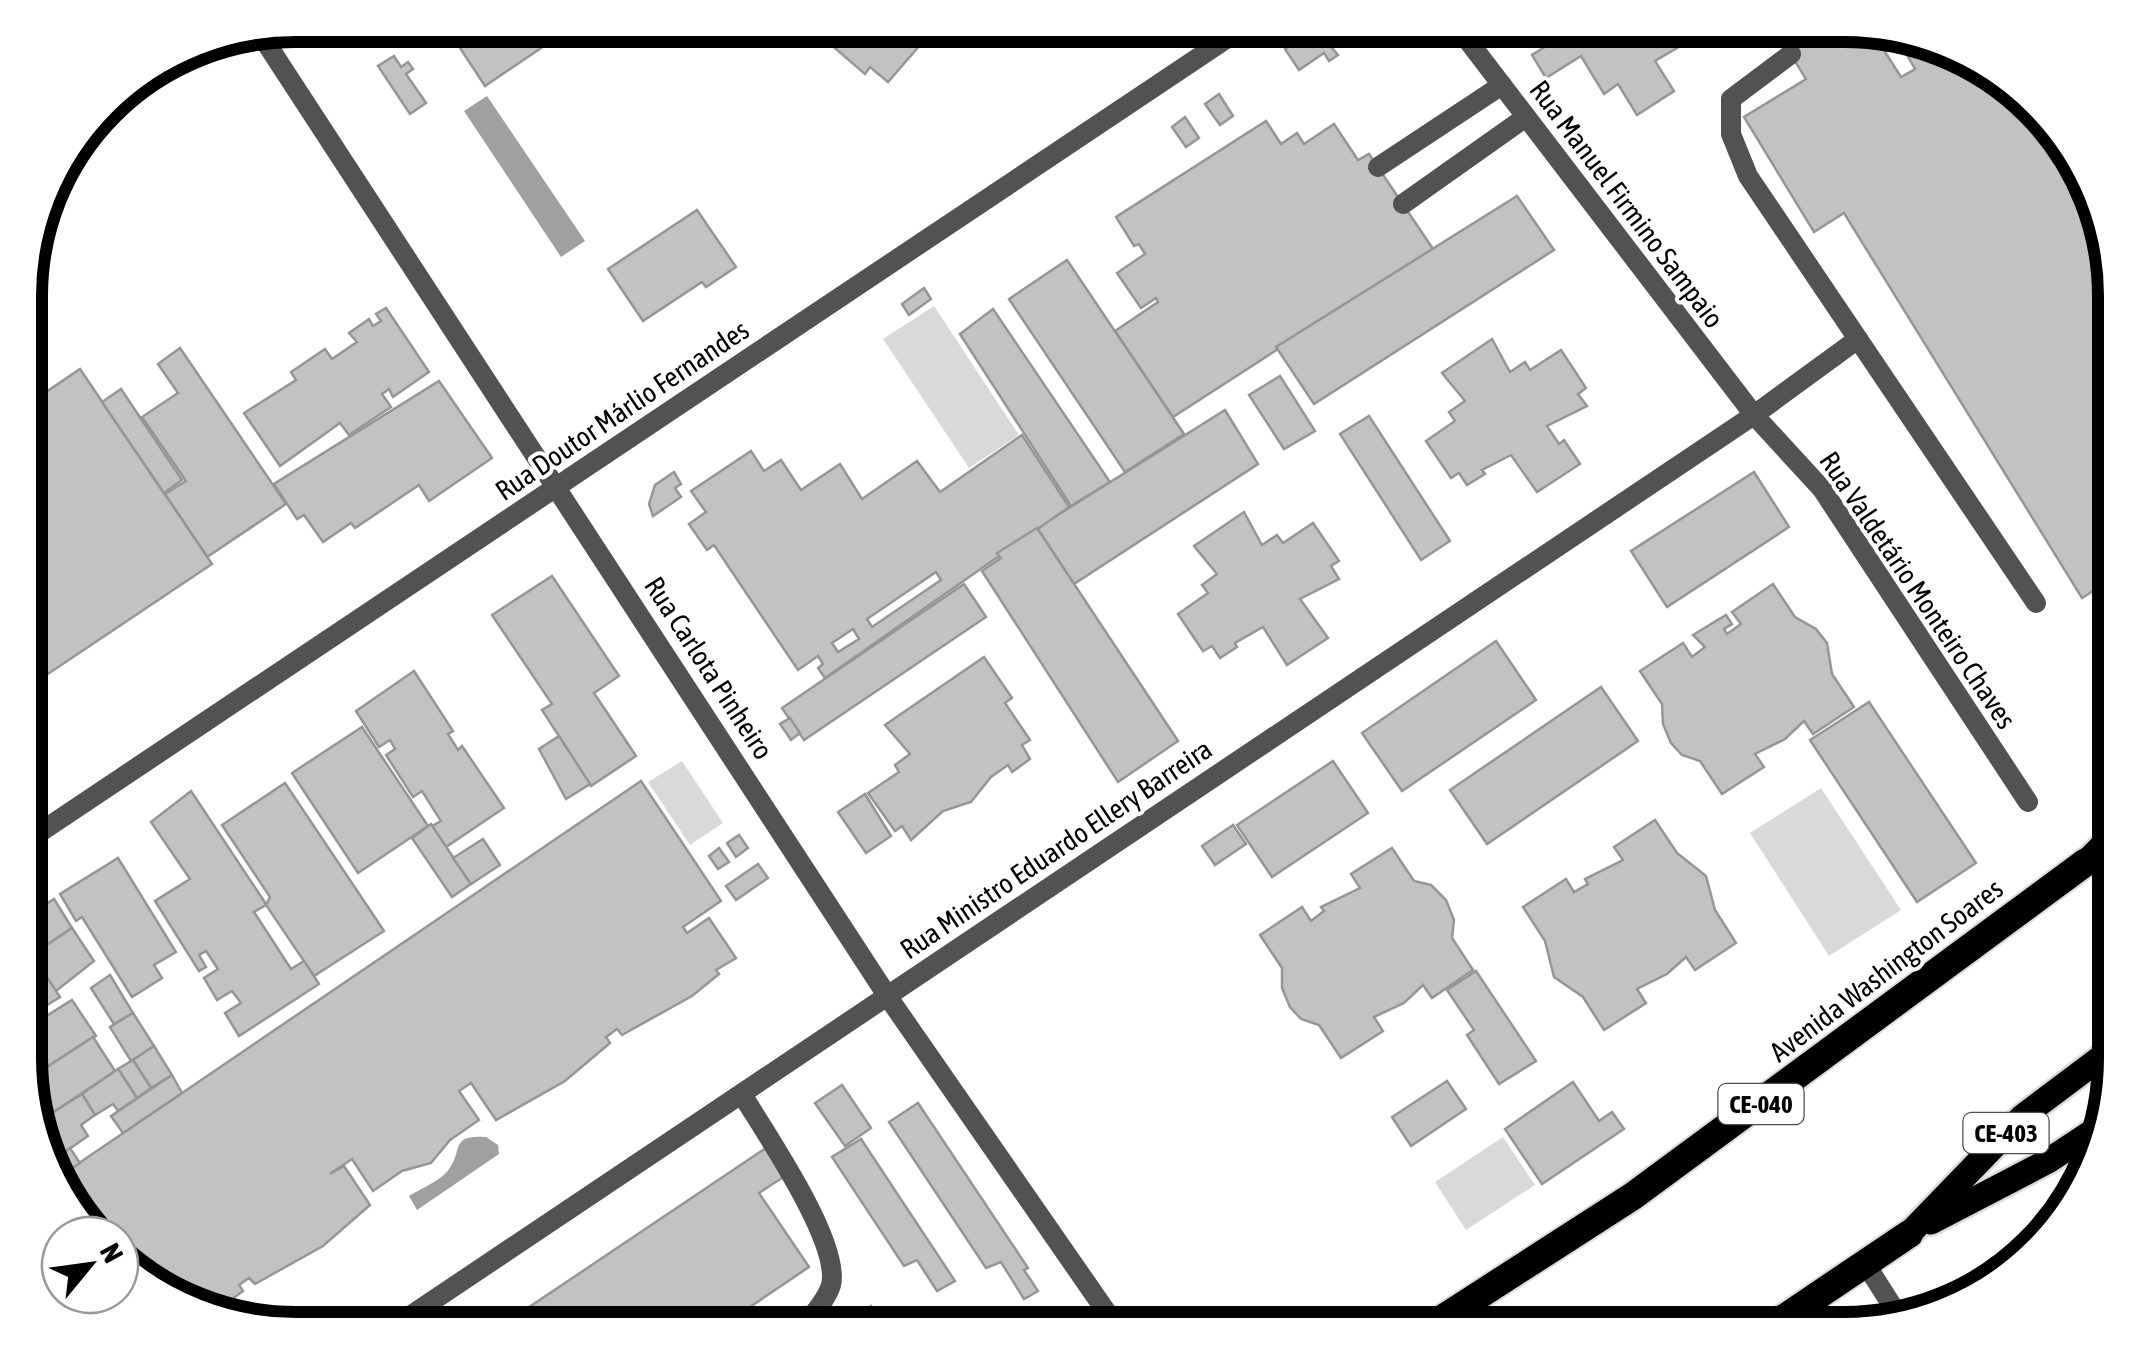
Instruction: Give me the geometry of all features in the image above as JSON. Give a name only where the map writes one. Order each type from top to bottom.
[{"type":"highway","name":"Avenida Washington Soares","points":[[1453,1312],[1633,1196],[2086,862]]},
{"type":"highway","points":[[1794,1312],[1909,1234]]},
{"type":"main road","name":"Avenida Washington Soares","points":[[2086,862],[2098,851]]},
{"type":"main road","name":"Avenida Washington Soares","points":[[2086,862],[2098,856]]},
{"type":"main road","name":"CE-403","points":[[1909,1234],[2022,1117],[2098,1060]]},
{"type":"main road","points":[[1909,1234],[2048,1161],[2086,1136]]},
{"type":"street","name":"Rua Doutor Márlio Fernandes","points":[[42,831],[1222,42]]},
{"type":"street","name":"Rua Manuel Firmino Sampaio","points":[[1469,42],[1754,415]]},
{"type":"street","name":"Rua Carlota Pinheiro","points":[[268,45],[888,997],[1107,1312]]},
{"type":"street","points":[[1791,54],[1730,98],[1731,134],[1748,176],[2036,603]]},
{"type":"street","points":[[1378,167],[1502,84]]},
{"type":"street","points":[[1403,204],[1526,117]]},
{"type":"street","name":"Rua Ministro Eduardo Ellery Barreira","points":[[416,1312],[1754,415],[1858,339]]},
{"type":"street","name":"Rua Valdetário Monteiro Chaves","points":[[1754,415],[1822,488],[2028,802]]},
{"type":"street","points":[[743,1096],[801,1192],[829,1254],[831,1286],[813,1312]]},
{"type":"street","points":[[1864,1263],[1893,1307]]},
{"type":"shaded area","points":[[487,96],[585,241],[561,257],[464,111]]},
{"type":"shaded area","points":[[934,306],[1019,435],[969,468],[883,339]]},
{"type":"shaded area","points":[[682,761],[723,823],[690,845],[648,782]]},
{"type":"shaded area","points":[[1821,788],[1901,910],[1829,956],[1750,833]]},
{"type":"shaded area","points":[[486,1137],[498,1145],[499,1154],[417,1210],[409,1196],[446,1173],[462,1141]]},
{"type":"shaded area","points":[[1503,1137],[1535,1185],[1466,1230],[1435,1182]]},
{"type":"building","points":[[456,42],[550,42],[485,86]]},
{"type":"building","points":[[828,42],[921,44],[888,82],[870,67],[865,74]]},
{"type":"building","points":[[1296,42],[1340,42],[1332,48],[1338,55],[1329,61],[1324,53],[1299,70],[1285,49]]},
{"type":"building","points":[[1553,42],[1675,42],[1677,48],[1655,61],[1674,91],[1637,115],[1618,84],[1604,94],[1581,56],[1546,78],[1532,55]]},
{"type":"building","points":[[1783,42],[1844,42],[1892,48],[1885,52],[1901,77],[1915,69],[1904,50],[1942,62],[1986,85],[2024,117],[2064,170],[2090,231],[2098,280],[2098,588],[2082,598],[1844,213],[1814,232],[1744,117],[1806,79]]},
{"type":"building","points":[[394,56],[401,67],[408,62],[413,69],[406,74],[426,103],[410,114],[378,66]]},
{"type":"building","points":[[1219,94],[1233,116],[1220,125],[1205,104]]},
{"type":"building","points":[[1185,117],[1199,138],[1186,147],[1172,127]]},
{"type":"building","points":[[1266,121],[1281,144],[1297,133],[1304,144],[1334,124],[1358,160],[1369,154],[1433,249],[1173,417],[1115,331],[1158,302],[1156,298],[1141,308],[1117,273],[1145,254],[1139,244],[1134,246],[1116,217]]},
{"type":"building","points":[[1517,196],[1554,250],[1314,404],[1276,347]]},
{"type":"building","points":[[697,210],[736,267],[706,287],[702,282],[643,321],[608,269]]},
{"type":"building","points":[[1067,260],[1184,434],[1125,472],[1009,299]]},
{"type":"building","points":[[924,288],[931,299],[909,315],[902,304]]},
{"type":"building","points":[[386,308],[429,372],[393,397],[389,389],[382,394],[391,407],[349,435],[340,423],[280,466],[244,413],[296,380],[291,372],[325,349],[332,359],[357,342],[349,333],[369,319],[373,326],[381,321],[376,314]]},
{"type":"building","points":[[993,309],[1110,482],[1071,506],[960,334]]},
{"type":"building","points":[[1492,339],[1510,372],[1525,362],[1530,370],[1561,350],[1586,388],[1578,394],[1587,406],[1547,426],[1559,444],[1564,440],[1580,464],[1537,492],[1511,455],[1482,470],[1485,474],[1467,485],[1459,473],[1451,478],[1426,441],[1455,421],[1449,412],[1465,401],[1442,373]]},
{"type":"building","points":[[180,348],[286,504],[207,557],[165,494],[186,481],[142,417],[178,393],[158,364]]},
{"type":"building","points":[[80,369],[212,564],[42,678],[42,395]]},
{"type":"building","points":[[1280,376],[1315,431],[1284,449],[1249,395]]},
{"type":"building","points":[[439,381],[492,458],[429,501],[419,485],[355,528],[351,523],[323,542],[304,515],[297,519],[274,484]]},
{"type":"building","points":[[121,389],[182,480],[164,493],[102,402]]},
{"type":"building","points":[[1225,410],[1258,464],[1074,584],[1037,528]]},
{"type":"building","points":[[1369,416],[1450,541],[1421,560],[1340,434]]},
{"type":"building","points":[[1022,435],[1069,507],[825,678],[818,668],[823,664],[818,656],[798,670],[714,545],[707,550],[689,524],[706,512],[691,491],[751,451],[764,471],[781,460],[801,490],[840,464],[862,499],[917,461],[940,492]],"holes":[[[936,572],[941,580],[872,627],[867,619]],[[853,629],[859,639],[838,652],[832,643]]]},
{"type":"building","points":[[674,472],[681,484],[675,488],[681,497],[653,516],[649,504],[655,485]]},
{"type":"building","points":[[1754,472],[1789,527],[1667,607],[1631,551]]},
{"type":"building","points":[[1244,512],[1262,545],[1277,535],[1283,543],[1313,523],[1339,561],[1331,566],[1339,579],[1300,599],[1328,638],[1287,665],[1263,627],[1235,643],[1237,647],[1220,658],[1212,646],[1203,651],[1178,614],[1208,593],[1202,585],[1217,574],[1194,546]]},
{"type":"building","points":[[1037,528],[1178,741],[1118,782],[982,571],[1001,558],[997,553]]},
{"type":"building","points":[[552,576],[619,676],[594,693],[636,756],[591,786],[542,710],[552,704],[492,615]]},
{"type":"building","points":[[964,584],[986,617],[804,740],[782,708]]},
{"type":"building","points":[[1773,584],[1795,617],[1816,629],[1827,643],[1832,674],[1854,707],[1813,734],[1804,721],[1785,739],[1755,754],[1764,767],[1722,794],[1700,761],[1682,755],[1671,743],[1663,724],[1662,704],[1640,671],[1683,643],[1692,657],[1705,647],[1693,635],[1726,615],[1732,624],[1724,629],[1727,634],[1741,624],[1732,612]]},
{"type":"building","points":[[1496,641],[1536,700],[1402,791],[1362,733]]},
{"type":"building","points":[[984,657],[1012,698],[1005,703],[1030,740],[1022,745],[1030,759],[1012,772],[1008,765],[991,777],[971,802],[943,811],[911,840],[902,826],[895,831],[868,793],[899,772],[895,765],[910,754],[885,725]]},
{"type":"building","points":[[414,671],[453,731],[448,734],[458,750],[462,746],[504,808],[446,847],[432,826],[441,821],[422,791],[413,797],[386,755],[395,749],[390,740],[379,747],[356,711]]},
{"type":"building","points":[[1601,687],[1638,741],[1487,844],[1450,790]]},
{"type":"building","points":[[1869,702],[1976,863],[1917,902],[1810,740]]},
{"type":"building","points":[[790,718],[800,733],[791,740],[780,724]]},
{"type":"building","points":[[362,727],[428,826],[358,873],[292,773]]},
{"type":"building","points":[[559,736],[590,784],[566,799],[539,749]]},
{"type":"building","points":[[1333,761],[1368,813],[1272,877],[1237,825]]},
{"type":"building","points":[[641,781],[721,901],[683,927],[687,933],[709,918],[736,958],[716,970],[719,974],[692,996],[622,1035],[617,1029],[606,1037],[610,1043],[565,1081],[496,1120],[471,1083],[459,1091],[479,1120],[450,1140],[431,1163],[402,1171],[373,1191],[352,1159],[330,1174],[344,1166],[370,1205],[323,1246],[255,1284],[249,1278],[239,1285],[243,1291],[227,1303],[155,1270],[140,1258],[140,1215],[97,1215],[69,1170]]},
{"type":"building","points":[[285,783],[384,931],[314,976],[266,905],[270,897],[222,825]]},
{"type":"building","points":[[191,791],[264,901],[266,905],[254,912],[291,969],[304,961],[319,984],[239,1036],[225,1013],[241,1003],[232,991],[217,1000],[204,978],[218,969],[206,951],[199,955],[206,967],[199,971],[155,901],[190,879],[151,822]]},
{"type":"building","points":[[865,794],[891,836],[866,853],[838,812]]},
{"type":"building","points":[[1655,820],[1677,853],[1706,876],[1715,910],[1736,943],[1695,970],[1686,957],[1667,974],[1637,989],[1646,1003],[1604,1030],[1583,997],[1554,977],[1545,941],[1523,907],[1566,879],[1574,892],[1588,884],[1585,879],[1623,860],[1614,847]]},
{"type":"building","points":[[431,824],[471,884],[452,897],[412,838]]},
{"type":"building","points":[[1233,825],[1246,844],[1215,865],[1202,846]]},
{"type":"building","points":[[739,835],[748,848],[736,857],[727,843]]},
{"type":"building","points":[[483,839],[500,865],[471,884],[453,858]]},
{"type":"building","points":[[719,848],[729,862],[718,869],[709,856]]},
{"type":"building","points":[[1392,848],[1414,881],[1431,885],[1446,900],[1454,920],[1452,938],[1473,970],[1432,998],[1423,985],[1404,1003],[1374,1017],[1383,1031],[1341,1058],[1319,1025],[1301,1019],[1290,1007],[1282,988],[1282,968],[1260,935],[1302,907],[1311,921],[1324,911],[1321,907],[1360,888],[1351,874]]},
{"type":"building","points":[[118,858],[176,952],[154,965],[162,978],[132,997],[82,917],[76,921],[60,894]]},
{"type":"building","points":[[758,864],[768,878],[736,900],[726,886]]},
{"type":"building","points":[[54,899],[72,928],[42,948],[42,907]]},
{"type":"building","points":[[72,928],[94,961],[56,991],[42,970],[42,948]]},
{"type":"building","points":[[42,970],[60,997],[42,1008]]},
{"type":"building","points":[[1476,971],[1536,1061],[1499,1084],[1467,1035],[1474,1030],[1447,990]]},
{"type":"building","points":[[110,975],[133,1013],[114,1024],[91,988]]},
{"type":"building","points":[[72,1000],[96,1036],[43,1070],[42,1019]]},
{"type":"building","points":[[133,1013],[154,1046],[131,1061],[110,1027]]},
{"type":"building","points":[[93,1037],[115,1071],[49,1115],[43,1070]]},
{"type":"building","points":[[154,1046],[172,1075],[151,1088],[133,1060]]},
{"type":"building","points":[[133,1060],[151,1088],[137,1098],[118,1069]]},
{"type":"building","points":[[118,1069],[137,1098],[118,1111],[113,1104],[95,1115],[82,1094]]},
{"type":"building","points":[[172,1075],[182,1093],[123,1133],[111,1116]]},
{"type":"building","points":[[1447,1081],[1466,1109],[1411,1146],[1392,1117]]},
{"type":"building","points":[[1573,1082],[1599,1121],[1612,1112],[1624,1129],[1542,1184],[1505,1129]]},
{"type":"building","points":[[842,1085],[871,1128],[845,1146],[815,1103]]},
{"type":"building","points":[[82,1094],[95,1115],[81,1125],[88,1136],[65,1152],[55,1137],[49,1115]]},
{"type":"building","points":[[918,1103],[1028,1268],[1024,1270],[1038,1291],[1024,1299],[1001,1262],[986,1268],[889,1122]]},
{"type":"building","points":[[55,1137],[65,1152],[70,1148],[80,1163],[69,1170]]},
{"type":"building","points":[[861,1139],[955,1281],[937,1291],[917,1260],[904,1266],[832,1157]]},
{"type":"building","points":[[766,1148],[785,1176],[759,1193],[809,1267],[743,1312],[522,1312]]}]
